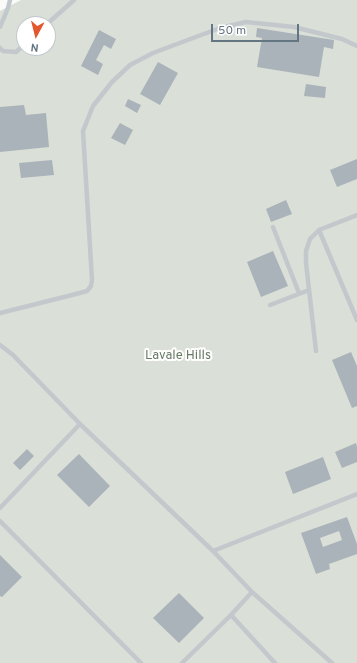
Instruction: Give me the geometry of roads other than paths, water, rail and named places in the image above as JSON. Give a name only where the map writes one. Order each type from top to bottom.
[{"type":"lane","points":[[0,27],[10,0]]},
{"type":"lane","points":[[56,16],[74,0]]},
{"type":"lane","points":[[0,313],[81,293],[86,291],[91,286],[92,280],[83,131],[93,106],[112,82],[130,65],[153,53],[220,28],[246,22],[294,28],[342,39],[357,46]]},
{"type":"lane","points":[[0,48],[3,51],[16,52]]},
{"type":"lane","points":[[316,351],[306,264],[306,251],[310,239],[319,230],[357,215]]},
{"type":"lane","points":[[273,227],[299,293]]},
{"type":"lane","points":[[319,230],[357,320]]},
{"type":"lane","points":[[270,305],[309,290]]},
{"type":"lane","points":[[0,345],[13,355],[80,424],[213,550],[252,592],[332,663]]},
{"type":"lane","points":[[0,508],[80,424]]},
{"type":"lane","points":[[213,550],[357,494]]},
{"type":"lane","points":[[0,521],[141,663]]},
{"type":"lane","points":[[182,663],[252,592]]},
{"type":"lane","points":[[230,615],[275,663]]},
{"type":"park label","name":"Lavale Hills","points":[[178,356]]}]
